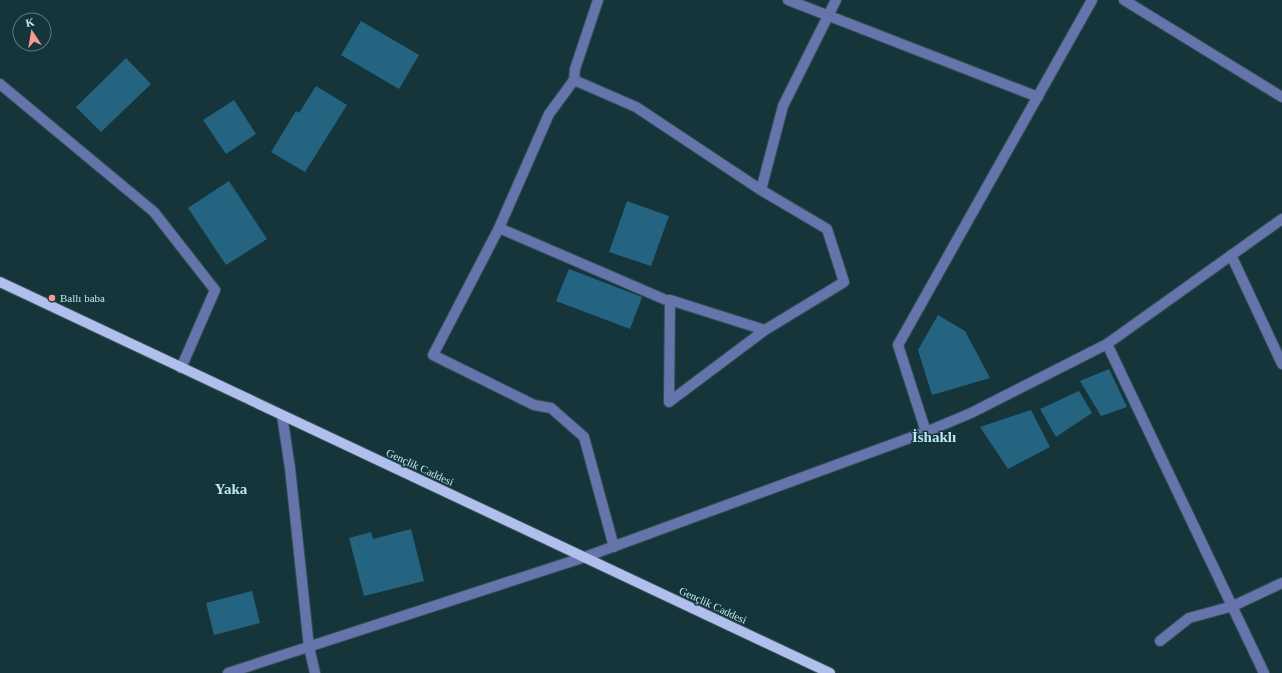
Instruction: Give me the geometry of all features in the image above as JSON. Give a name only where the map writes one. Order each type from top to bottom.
[{"type":"main road","name":"Gençlik Caddesi","points":[[0,282],[830,673]]},
{"type":"street","points":[[598,0],[575,69],[574,80],[549,114],[499,228],[433,355],[534,405],[551,408],[584,438],[614,547]]},
{"type":"street","points":[[788,0],[1038,98]]},
{"type":"street","points":[[761,190],[783,106],[836,0]]},
{"type":"street","points":[[926,432],[898,345],[1092,0]]},
{"type":"street","points":[[1124,0],[1282,97]]},
{"type":"street","points":[[574,80],[636,107],[761,190],[827,229],[844,282],[765,330],[669,402],[670,300]]},
{"type":"street","points":[[0,84],[154,212],[215,290],[181,368]]},
{"type":"street","points":[[228,673],[584,558],[926,432],[971,413],[1107,344],[1282,219]]},
{"type":"street","points":[[499,228],[659,298],[670,300],[765,330]]},
{"type":"street","points":[[1231,255],[1282,364]]},
{"type":"street","points":[[1107,344],[1264,673]]},
{"type":"street","points":[[282,415],[290,468],[309,647],[315,673]]},
{"type":"street","points":[[1160,641],[1189,618],[1233,606],[1282,583]]},
{"type":"building","points":[[361,21],[419,55],[399,89],[341,55]]},
{"type":"building","points":[[126,58],[151,84],[101,132],[76,107]]},
{"type":"building","points":[[316,86],[347,105],[305,172],[271,152],[296,111],[299,113]]},
{"type":"building","points":[[234,100],[256,134],[226,154],[203,120]]},
{"type":"building","points":[[229,181],[267,239],[226,265],[188,208]]},
{"type":"building","points":[[627,201],[669,216],[651,266],[609,252]]},
{"type":"building","points":[[569,269],[642,297],[630,329],[556,301]]},
{"type":"building","points":[[938,315],[965,331],[990,378],[932,395],[918,350]]},
{"type":"building","points":[[1109,369],[1127,407],[1101,416],[1080,381]]},
{"type":"building","points":[[1079,391],[1092,413],[1056,437],[1040,409]]},
{"type":"building","points":[[1031,410],[1050,447],[1008,469],[980,427]]},
{"type":"building","points":[[411,529],[424,581],[364,596],[349,538],[371,532],[373,539]]},
{"type":"building","points":[[252,591],[260,623],[214,635],[206,603]]},
{"type":"place","name":"Ballı baba","points":[[52,298]]},
{"type":"district","name":"İshaklı","points":[[934,437]]},
{"type":"district","name":"Yaka","points":[[231,489]]}]
